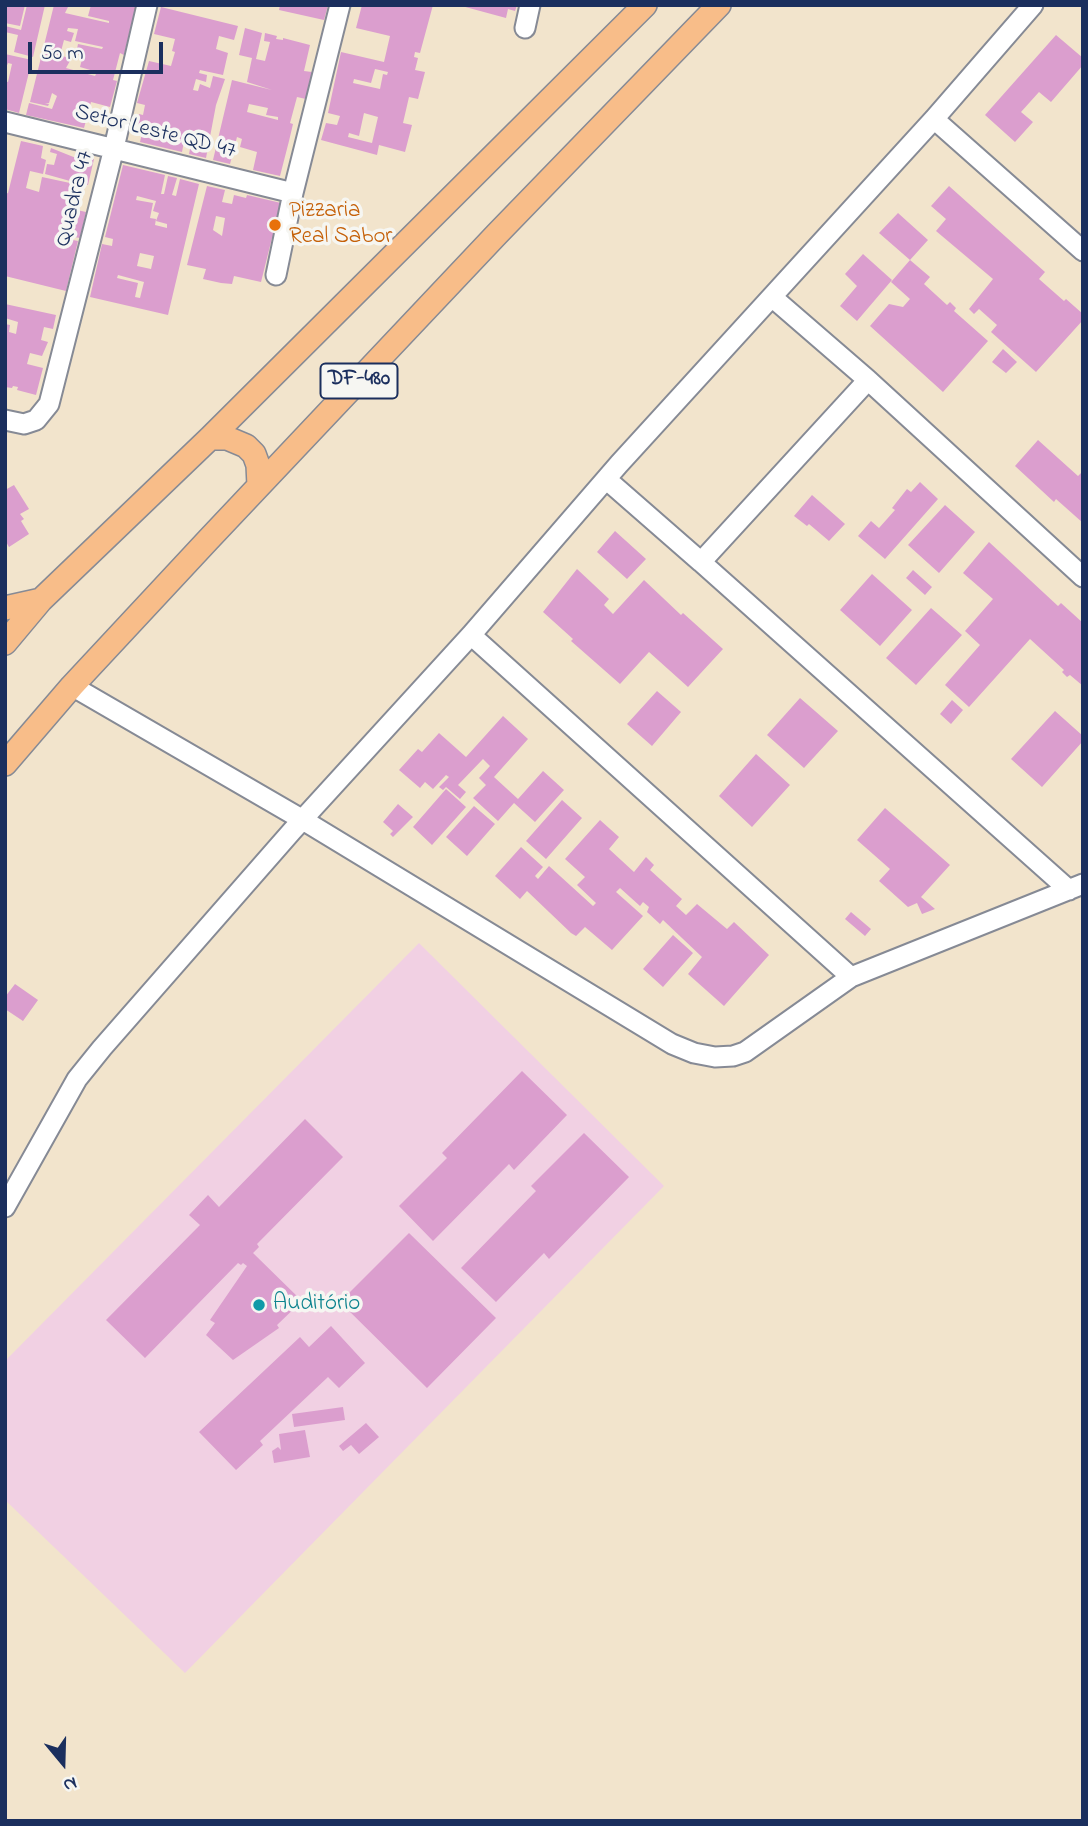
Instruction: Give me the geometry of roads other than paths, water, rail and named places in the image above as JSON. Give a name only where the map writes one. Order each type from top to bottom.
[{"type":"main road","name":"DF-480","points":[[5,643],[41,600],[210,438],[645,5]]},
{"type":"main road","name":"DF-480","points":[[5,764],[72,686],[497,234],[719,5]]},
{"type":"main road","points":[[210,438],[227,438],[246,446],[254,454],[258,465],[260,486]]},
{"type":"main road","points":[[5,608],[41,600]]},
{"type":"street","name":"Quadra 47","points":[[5,420],[24,424],[36,420],[49,404],[147,5]]},
{"type":"street","points":[[276,275],[293,193],[340,5]]},
{"type":"street","points":[[525,28],[530,5]]},
{"type":"street","points":[[5,1207],[77,1079],[95,1056],[471,635],[606,479],[1033,7]]},
{"type":"street","points":[[934,119],[1083,251]]},
{"type":"street","name":"Setor Leste QD 47","points":[[5,122],[293,193]]},
{"type":"street","points":[[772,297],[868,380],[1083,577]]},
{"type":"street","points":[[701,562],[868,380]]},
{"type":"street","points":[[72,686],[303,820],[672,1044],[694,1054],[715,1057],[745,1052],[851,977],[1076,887],[606,479]]},
{"type":"street","points":[[471,635],[851,977]]},
{"type":"place","name":"Pizzaria Real Sabor","points":[[275,225]]},
{"type":"place","name":"Auditório","points":[[259,1305]]}]
